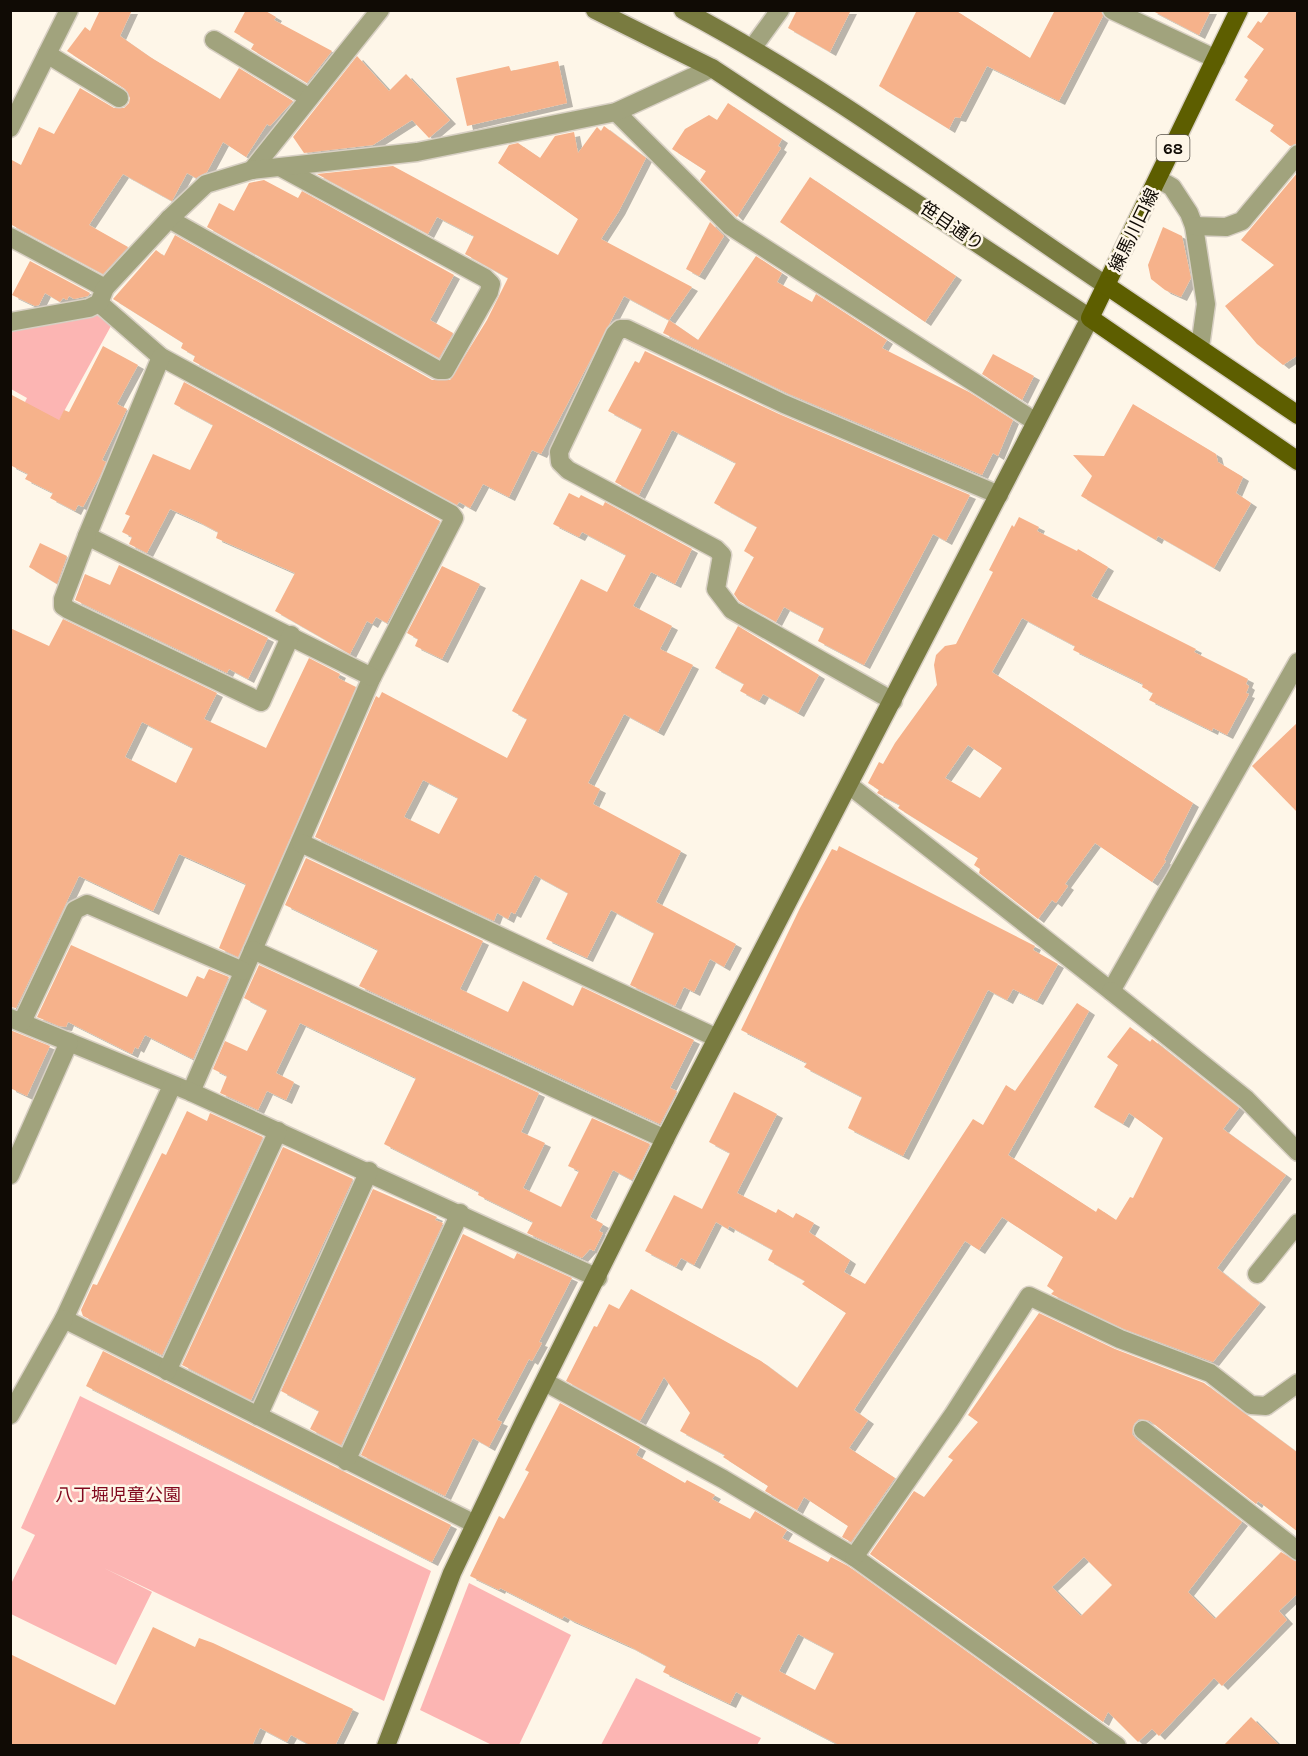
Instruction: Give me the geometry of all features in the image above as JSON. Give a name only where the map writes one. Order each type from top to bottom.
[{"type":"main road","name":"練馬川口線","points":[[1090,318],[1239,10]]},
{"type":"main road","name":"笹目通り","points":[[1107,286],[1200,347],[1296,418]]},
{"type":"main road","name":"笹目通り","points":[[1090,318],[1298,461]]},
{"type":"street","points":[[10,128],[69,10]]},
{"type":"street","points":[[252,170],[380,10]]},
{"type":"street","name":"笹目通り","points":[[595,10],[712,68],[1090,318]]},
{"type":"street","name":"笹目通り","points":[[683,10],[753,47],[806,80],[1107,286]]},
{"type":"street","points":[[753,47],[780,10]]},
{"type":"street","points":[[1112,10],[1216,59]]},
{"type":"street","points":[[214,40],[309,97]]},
{"type":"street","points":[[47,54],[119,98]]},
{"type":"street","points":[[10,322],[88,308],[102,296],[169,219],[206,184],[252,170],[417,152],[616,112],[712,68]]},
{"type":"street","points":[[616,112],[730,226],[1036,422]]},
{"type":"street","points":[[1194,226],[1226,227],[1242,221],[1298,154]]},
{"type":"street","points":[[169,219],[438,370],[445,370],[489,292],[491,284],[485,278],[282,168]]},
{"type":"street","points":[[1158,179],[1172,188],[1189,213],[1194,226],[1206,304],[1200,347]]},
{"type":"street","points":[[10,237],[102,296],[161,357],[451,514],[454,518],[372,677],[190,1092]]},
{"type":"street","points":[[386,1746],[452,1573],[545,1382],[665,1139],[1090,318]]},
{"type":"street","points":[[893,701],[732,610],[716,589],[722,555],[716,549],[568,470],[560,462],[559,452],[615,334],[620,329],[627,328],[784,404],[999,495]]},
{"type":"street","points":[[161,357],[87,536],[63,598],[63,606],[261,702],[291,635]]},
{"type":"street","points":[[87,536],[372,677]]},
{"type":"street","points":[[1111,991],[1298,662]]},
{"type":"street","points":[[849,785],[1246,1099],[1298,1152]]},
{"type":"street","points":[[301,843],[717,1038]]},
{"type":"street","points":[[243,971],[87,904],[75,910],[16,1020],[190,1092],[369,1171],[598,1278]]},
{"type":"street","points":[[253,950],[665,1139]]},
{"type":"street","points":[[10,1175],[69,1042]]},
{"type":"street","points":[[10,1415],[64,1319],[172,1086]]},
{"type":"street","points":[[167,1371],[278,1131]]},
{"type":"street","points":[[258,1416],[369,1171]]},
{"type":"street","points":[[346,1461],[460,1213]]},
{"type":"street","points":[[1257,1274],[1298,1223]]},
{"type":"street","points":[[854,1557],[952,1415],[1029,1296],[1120,1339],[1210,1374],[1251,1405],[1266,1406],[1298,1383]]},
{"type":"street","points":[[64,1319],[475,1524]]},
{"type":"street","points":[[545,1382],[723,1479],[854,1557],[1117,1746]]},
{"type":"street","points":[[1143,1430],[1298,1551]]},
{"type":"green space","points":[[93,312],[111,326],[51,435],[25,402],[27,398],[11,389],[11,328]]},
{"type":"green space","name":"八丁堀児童公園","points":[[80,1396],[431,1571],[384,1701],[104,1568],[152,1592],[116,1665],[11,1614],[11,1584],[35,1535],[21,1528]]},
{"type":"green space","points":[[469,1583],[571,1635],[519,1745],[492,1745],[420,1710]]},
{"type":"green space","points":[[636,1678],[761,1738],[757,1745],[601,1745]]},
{"type":"building","points":[[100,10],[132,10],[120,36],[220,99],[239,68],[293,101],[270,126],[267,124],[246,157],[223,142],[207,172],[196,178],[187,173],[172,201],[123,174],[89,225],[128,247],[103,274],[10,224],[10,159],[21,165],[39,127],[54,134],[80,88],[114,108],[124,108],[129,103],[130,98],[125,89],[67,51],[85,27],[90,31]]},
{"type":"building","points":[[246,10],[264,10],[276,17],[274,20],[332,51],[307,83],[251,49],[254,44],[234,32]]},
{"type":"building","points":[[797,10],[851,10],[830,52],[788,28]]},
{"type":"building","points":[[917,10],[955,10],[1030,58],[1055,10],[1101,10],[1103,16],[1059,101],[987,66],[960,118],[955,117],[949,129],[879,86]]},
{"type":"building","points":[[1151,10],[1211,10],[1199,35]]},
{"type":"building","points":[[1270,10],[1298,10],[1298,143],[1290,146],[1270,131],[1274,125],[1235,100],[1248,80],[1244,77],[1264,49],[1247,37],[1258,21],[1261,23]]},
{"type":"building","points":[[357,56],[389,91],[406,74],[450,120],[429,138],[412,120],[373,145],[304,153],[293,137]]},
{"type":"building","points":[[558,61],[567,103],[467,126],[456,78],[509,66],[511,71]]},
{"type":"building","points":[[728,103],[782,139],[778,146],[781,148],[737,217],[700,180],[706,171],[672,149],[685,129],[709,115],[717,120]]},
{"type":"building","points":[[604,126],[646,158],[619,211],[601,239],[692,287],[669,320],[624,296],[541,454],[532,450],[509,497],[483,484],[470,508],[459,502],[457,505],[193,361],[195,356],[181,348],[183,343],[113,299],[156,250],[164,256],[175,235],[432,380],[450,380],[487,320],[508,278],[465,254],[474,236],[437,217],[428,234],[317,174],[393,166],[558,255],[578,219],[498,163],[509,145],[518,143],[540,158],[555,136],[574,132],[578,153],[597,127],[601,131]]},
{"type":"building","points":[[1298,172],[1298,355],[1283,365],[1257,344],[1225,306],[1274,265],[1241,240]]},
{"type":"building","points":[[810,177],[956,276],[925,322],[780,222]]},
{"type":"building","points":[[264,180],[298,198],[302,191],[454,275],[430,320],[453,333],[439,358],[207,227],[219,203],[234,211],[249,183]]},
{"type":"building","points":[[710,222],[724,236],[699,276],[686,269]]},
{"type":"building","points":[[1163,227],[1182,236],[1191,278],[1181,297],[1165,290],[1151,279],[1148,265]]},
{"type":"building","points":[[756,256],[782,273],[777,282],[812,302],[816,294],[887,340],[882,348],[969,392],[1013,420],[998,456],[993,453],[982,475],[789,394],[663,333],[669,320],[698,340]]},
{"type":"building","points":[[30,261],[90,293],[88,296],[74,299],[69,296],[67,300],[63,298],[60,302],[45,293],[39,305],[35,306],[12,295]]},
{"type":"building","points":[[103,346],[138,365],[117,404],[127,409],[102,460],[106,462],[100,476],[83,507],[78,505],[75,511],[50,498],[53,493],[25,479],[28,474],[10,465],[10,394],[59,420],[64,410],[69,412]]},
{"type":"building","points":[[645,351],[779,414],[970,495],[946,541],[933,534],[864,665],[818,641],[824,628],[784,607],[776,622],[739,601],[734,594],[754,557],[744,551],[757,527],[714,503],[736,463],[672,430],[639,495],[615,482],[642,429],[608,411],[635,361],[639,363]]},
{"type":"building","points":[[993,354],[1034,376],[1022,400],[982,374]]},
{"type":"building","points":[[184,382],[440,521],[387,623],[376,617],[372,624],[367,621],[350,654],[275,611],[295,573],[216,538],[218,532],[197,521],[170,509],[147,553],[129,544],[132,537],[122,532],[130,516],[125,514],[153,454],[190,470],[213,425],[174,404]]},
{"type":"building","points":[[1133,404],[1216,454],[1218,462],[1243,477],[1236,493],[1251,503],[1214,568],[1158,536],[1156,540],[1081,496],[1092,476],[1073,455],[1104,456]]},
{"type":"building","points":[[569,493],[579,498],[581,495],[603,506],[605,502],[692,549],[675,584],[651,572],[633,606],[672,626],[660,649],[693,665],[658,732],[624,714],[588,783],[600,789],[593,804],[681,851],[656,902],[736,944],[724,967],[710,959],[694,992],[684,987],[675,1006],[630,985],[654,933],[611,910],[587,958],[546,939],[568,893],[535,875],[515,914],[511,912],[508,919],[497,913],[494,921],[315,837],[376,696],[379,698],[382,692],[507,758],[527,719],[512,711],[581,579],[607,592],[626,555],[582,532],[579,537],[553,524]],"holes":[[[423,780],[458,798],[439,834],[404,817]]]},
{"type":"building","points":[[1019,517],[1039,527],[1037,531],[1077,551],[1078,549],[1108,567],[1091,596],[1196,649],[1194,652],[1248,679],[1246,684],[1249,686],[1246,693],[1249,694],[1227,735],[1213,728],[1212,731],[1149,700],[1153,693],[1142,687],[1143,684],[1073,650],[1075,646],[1022,618],[992,672],[1193,803],[1164,860],[1166,861],[1152,882],[1095,843],[1065,884],[1068,886],[1056,903],[1052,900],[1038,919],[979,873],[980,869],[974,865],[978,858],[898,808],[900,805],[877,793],[879,790],[868,783],[879,762],[883,764],[895,743],[937,685],[934,665],[936,655],[945,646],[956,644],[993,572],[989,570],[1012,525],[1014,527]],"holes":[[[968,745],[1002,768],[980,798],[945,778]]]},
{"type":"building","points":[[40,543],[67,556],[57,584],[29,567]]},
{"type":"building","points":[[119,565],[268,638],[248,679],[229,669],[227,673],[75,600],[85,574],[110,585]]},
{"type":"building","points":[[442,566],[480,584],[442,659],[415,646],[418,639],[407,633]]},
{"type":"building","points":[[63,619],[217,693],[204,719],[266,748],[309,658],[340,674],[338,678],[356,687],[238,957],[219,948],[246,884],[179,854],[153,911],[79,876],[16,1008],[10,1007],[10,628],[49,646]],"holes":[[[142,722],[193,748],[176,783],[125,757]]]},
{"type":"building","points":[[738,626],[819,675],[798,713],[763,694],[759,701],[740,691],[744,684],[715,668]]},
{"type":"building","points":[[1298,722],[1298,813],[1252,766]]},
{"type":"building","points":[[839,846],[1035,946],[1033,950],[1058,964],[1037,1001],[1013,989],[1007,1000],[988,990],[903,1156],[848,1128],[862,1097],[804,1067],[807,1063],[741,1030],[800,908],[832,849],[837,851]]},
{"type":"building","points":[[306,858],[483,941],[460,989],[508,1012],[523,981],[573,1006],[582,987],[694,1040],[670,1088],[677,1091],[660,1124],[359,986],[378,950],[285,905]]},
{"type":"building","points":[[71,945],[187,997],[197,976],[204,979],[209,969],[229,977],[193,1059],[145,1035],[138,1049],[135,1047],[132,1054],[68,1022],[66,1027],[59,1026],[37,1017]]},
{"type":"building","points":[[259,965],[539,1093],[521,1132],[545,1143],[523,1188],[561,1207],[579,1171],[568,1166],[592,1118],[650,1144],[632,1180],[613,1170],[590,1217],[603,1224],[599,1231],[603,1233],[594,1251],[590,1249],[582,1258],[527,1233],[533,1222],[384,1144],[416,1078],[300,1023],[276,1073],[294,1082],[286,1100],[267,1091],[258,1110],[220,1093],[227,1076],[213,1069],[225,1041],[247,1051],[267,1010],[244,998]]},
{"type":"building","points":[[1077,1003],[1089,1011],[1008,1155],[1096,1212],[1098,1208],[1116,1220],[1130,1197],[1133,1198],[1163,1138],[1129,1113],[1123,1124],[1094,1107],[1118,1065],[1107,1057],[1130,1027],[1150,1042],[1152,1039],[1239,1108],[1223,1129],[1286,1175],[1217,1268],[1260,1303],[1213,1362],[1124,1329],[1051,1294],[1054,1291],[1047,1286],[1063,1257],[1002,1217],[979,1250],[965,1241],[854,1410],[868,1420],[849,1448],[895,1478],[851,1542],[842,1537],[848,1526],[804,1497],[797,1510],[765,1491],[768,1486],[723,1457],[725,1455],[680,1431],[690,1413],[664,1377],[640,1421],[566,1381],[594,1326],[597,1327],[609,1304],[619,1309],[631,1289],[761,1361],[797,1388],[846,1313],[802,1284],[805,1281],[768,1260],[773,1250],[729,1226],[728,1229],[716,1222],[694,1265],[681,1258],[676,1267],[645,1251],[674,1195],[702,1209],[730,1153],[709,1142],[734,1092],[777,1114],[737,1193],[776,1213],[778,1209],[793,1218],[796,1213],[814,1223],[809,1232],[850,1260],[844,1272],[865,1284],[973,1119],[983,1125],[1006,1085],[1015,1091]]},
{"type":"building","points":[[10,1030],[50,1046],[27,1096],[10,1088]]},
{"type":"building","points":[[187,1111],[207,1121],[210,1113],[263,1137],[162,1355],[83,1316],[81,1310],[93,1284],[97,1285],[162,1153],[166,1155]]},
{"type":"building","points":[[283,1147],[353,1179],[251,1400],[182,1365]]},
{"type":"building","points":[[373,1189],[437,1217],[435,1220],[443,1223],[341,1445],[310,1429],[319,1411],[281,1391]]},
{"type":"building","points":[[463,1234],[514,1259],[517,1253],[572,1278],[539,1342],[542,1343],[532,1361],[529,1359],[497,1420],[502,1422],[489,1447],[473,1438],[445,1496],[361,1455]]},
{"type":"building","points":[[1039,1313],[1115,1349],[1204,1383],[1298,1453],[1298,1532],[1258,1501],[1256,1504],[1150,1421],[1139,1419],[1134,1424],[1132,1434],[1242,1522],[1188,1592],[1215,1619],[1281,1552],[1298,1562],[1298,1593],[1279,1611],[1287,1620],[1222,1686],[1214,1678],[1159,1736],[1152,1729],[1138,1742],[1108,1712],[1103,1722],[870,1554],[914,1491],[924,1497],[953,1460],[948,1457],[978,1422],[968,1415]],"holes":[[[1084,1557],[1112,1585],[1081,1616],[1052,1587]]]},
{"type":"building","points":[[103,1351],[451,1525],[432,1562],[86,1386]]},
{"type":"building","points":[[560,1403],[640,1447],[636,1455],[685,1483],[687,1480],[715,1495],[712,1499],[750,1519],[755,1511],[787,1530],[782,1538],[828,1562],[831,1557],[848,1566],[1092,1742],[1091,1746],[841,1746],[736,1692],[730,1704],[663,1672],[666,1666],[629,1646],[564,1616],[562,1619],[500,1588],[499,1590],[470,1576],[499,1516],[504,1519],[529,1472],[525,1470]],"holes":[[[798,1634],[834,1653],[815,1690],[779,1671]]]},
{"type":"building","points":[[153,1627],[195,1647],[199,1638],[213,1643],[353,1709],[335,1746],[312,1746],[291,1735],[287,1742],[260,1728],[252,1746],[10,1746],[10,1654],[115,1705]]},
{"type":"building","points":[[1251,1717],[1280,1746],[1223,1746]]}]
